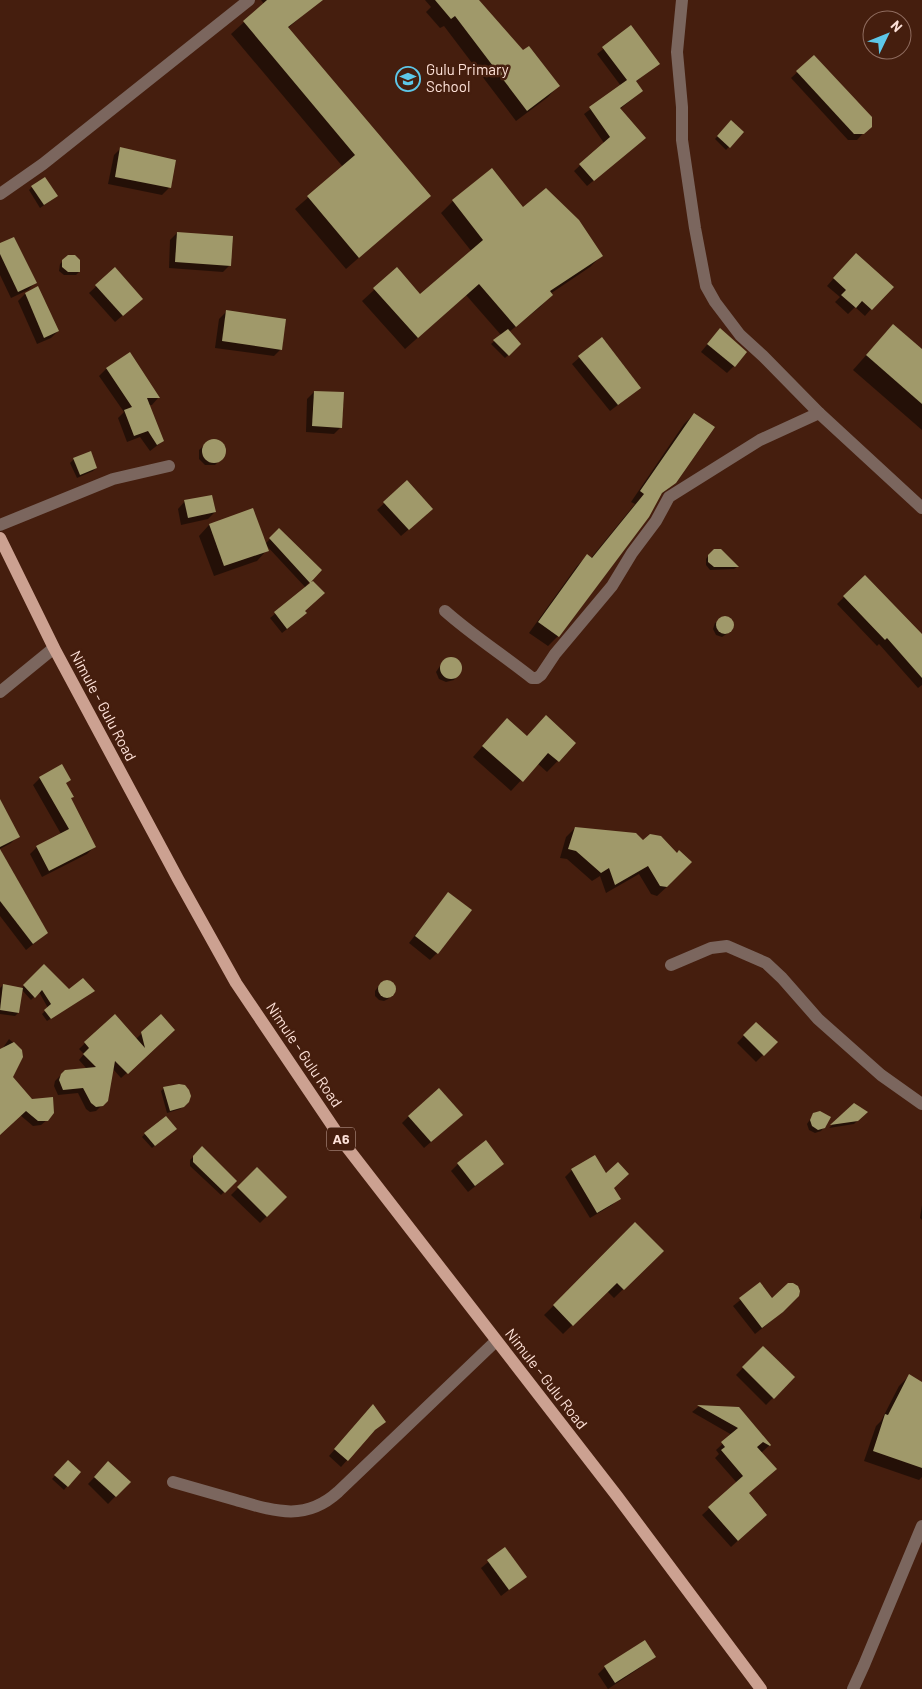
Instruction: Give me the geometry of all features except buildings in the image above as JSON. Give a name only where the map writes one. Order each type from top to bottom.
[{"type":"main road","name":"Nimule - Gulu Road","points":[[0,538],[54,648],[236,983],[346,1146],[617,1496],[761,1689]]},
{"type":"street","points":[[0,194],[43,164],[249,0]]},
{"type":"street","points":[[682,0],[677,52],[682,107],[682,140],[706,286],[714,302],[740,334],[819,413],[922,508]]},
{"type":"street","points":[[445,612],[465,630],[480,638],[532,678],[537,678],[612,586],[632,553],[656,521],[669,497],[760,440],[819,413]]},
{"type":"street","points":[[0,525],[113,479],[170,466]]},
{"type":"street","points":[[0,692],[54,648]]},
{"type":"street","points":[[671,965],[711,948],[727,946],[766,963],[782,978],[818,1019],[881,1074],[922,1104]]},
{"type":"street","points":[[173,1482],[272,1510],[290,1512],[317,1507],[328,1501],[338,1492],[496,1340]]},
{"type":"street","points":[[852,1689],[864,1665],[922,1526]]},
{"type":"place","name":"Gulu Primary School","points":[[408,79]]}]
